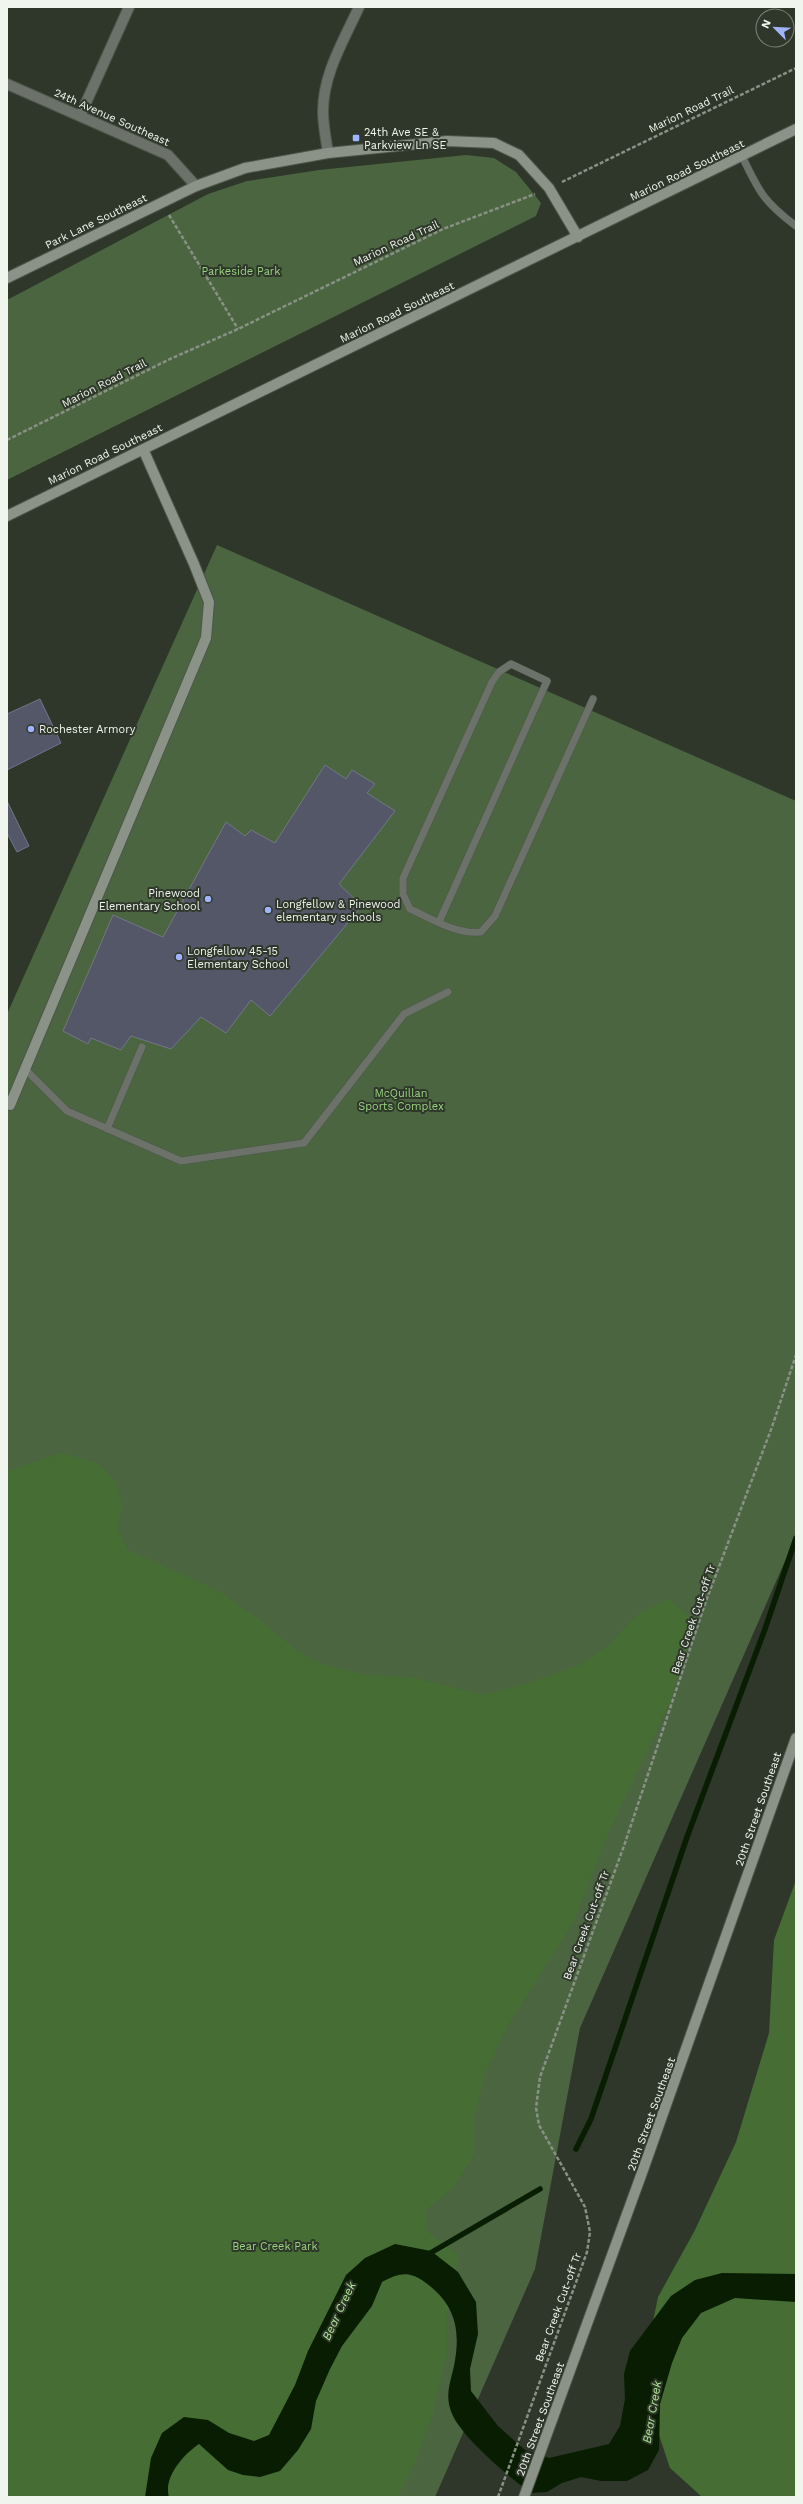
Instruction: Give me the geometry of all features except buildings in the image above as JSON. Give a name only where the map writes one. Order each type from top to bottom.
[{"type":"street","points":[[80,116],[129,7]]},
{"type":"street","points":[[328,153],[323,110],[326,86],[359,7]]},
{"type":"street","name":"24th Avenue Southeast","points":[[7,84],[168,155],[196,186]]},
{"type":"street","name":"Marion Road Southeast","points":[[7,516],[796,129]]},
{"type":"street","points":[[196,186],[245,168],[328,153],[447,141],[487,142],[507,147],[519,155],[549,188],[578,237]]},
{"type":"street","name":"Park Lane Southeast","points":[[7,278],[196,186]]},
{"type":"street","points":[[8,1107],[206,638],[209,602],[194,564],[143,449]]},
{"type":"street","name":"20th Street Southeast","points":[[524,2497],[606,2274],[796,1738]]},
{"type":"lane","points":[[742,156],[760,192],[772,208],[796,226]]},
{"type":"lane","points":[[438,922],[547,681],[511,664],[498,672],[492,682],[403,878],[403,894],[410,909],[438,922],[466,934],[481,932],[495,916],[593,699]]},
{"type":"lane","points":[[25,1069],[67,1111],[181,1161],[304,1143],[404,1014],[448,992]]},
{"type":"lane","points":[[108,1129],[142,1047]]},
{"type":"path","name":"Marion Road Trail","points":[[7,440],[170,359],[238,329],[443,229],[549,188],[796,68]]},
{"type":"path","points":[[162,202],[238,329]]},
{"type":"path","name":"Bear Creek Cut-off Tr","points":[[498,2497],[587,2252],[590,2232],[585,2207],[539,2125],[536,2108],[540,2077],[630,1828],[706,1601],[772,1427],[796,1355]]},
{"type":"green space","name":"Parkeside Park","points":[[466,155],[494,158],[516,172],[541,203],[536,216],[7,480],[7,300],[208,194],[247,181],[319,170]]},
{"type":"green space","name":"McQuillan Sports Complex","points":[[217,545],[796,801],[796,1536],[580,2028],[535,2269],[435,2497],[7,2497],[7,1014]]},
{"type":"green space","name":"Bear Creek Park","points":[[61,1453],[98,1463],[117,1483],[122,1505],[118,1529],[128,1550],[217,1590],[258,1618],[297,1651],[323,1664],[366,1675],[411,1677],[484,1695],[526,1684],[579,1665],[609,1645],[638,1614],[669,1599],[689,1617],[688,1641],[671,1700],[609,1832],[573,1923],[508,2026],[485,2074],[474,2119],[474,2155],[454,2187],[426,2210],[428,2232],[459,2256],[447,2316],[447,2354],[433,2413],[417,2458],[398,2497],[7,2497],[7,1472]]},
{"type":"green space","points":[[796,1880],[796,2497],[702,2497],[670,2468],[641,2381],[658,2297],[695,2230],[736,2142],[769,2033],[774,1940]]},
{"type":"water","name":"Bear Creek","points":[[395,2244],[431,2251],[458,2272],[476,2302],[478,2334],[470,2369],[471,2391],[498,2426],[525,2450],[549,2458],[609,2444],[620,2426],[625,2399],[624,2374],[630,2351],[671,2296],[695,2280],[722,2273],[796,2274],[796,2302],[735,2298],[701,2313],[682,2338],[672,2363],[660,2404],[659,2450],[648,2470],[627,2481],[601,2481],[581,2477],[562,2483],[547,2492],[531,2493],[511,2478],[477,2447],[459,2426],[450,2409],[448,2397],[457,2341],[454,2320],[444,2300],[436,2291],[414,2276],[404,2274],[399,2275],[382,2282],[372,2306],[342,2346],[316,2401],[311,2429],[298,2450],[280,2471],[260,2477],[243,2475],[228,2470],[199,2444],[181,2460],[172,2474],[168,2489],[169,2497],[145,2497],[151,2458],[162,2433],[184,2417],[208,2420],[229,2433],[254,2441],[269,2435],[295,2385],[308,2351],[346,2275],[365,2258]]},
{"type":"waterway","points":[[576,2149],[591,2119],[687,1837],[765,1629],[796,1538]]},
{"type":"waterway","points":[[427,2255],[540,2189]]},
{"type":"place","name":"24th Ave SE & Parkview Ln SE","points":[[356,138]]},
{"type":"place","name":"Rochester Armory","points":[[31,729]]},
{"type":"place","name":"Pinewood Elementary School","points":[[208,899]]},
{"type":"place","name":"Longfellow & Pinewood elementary schools","points":[[268,910]]},
{"type":"place","name":"Longfellow 45-15 Elementary School","points":[[179,957]]}]
